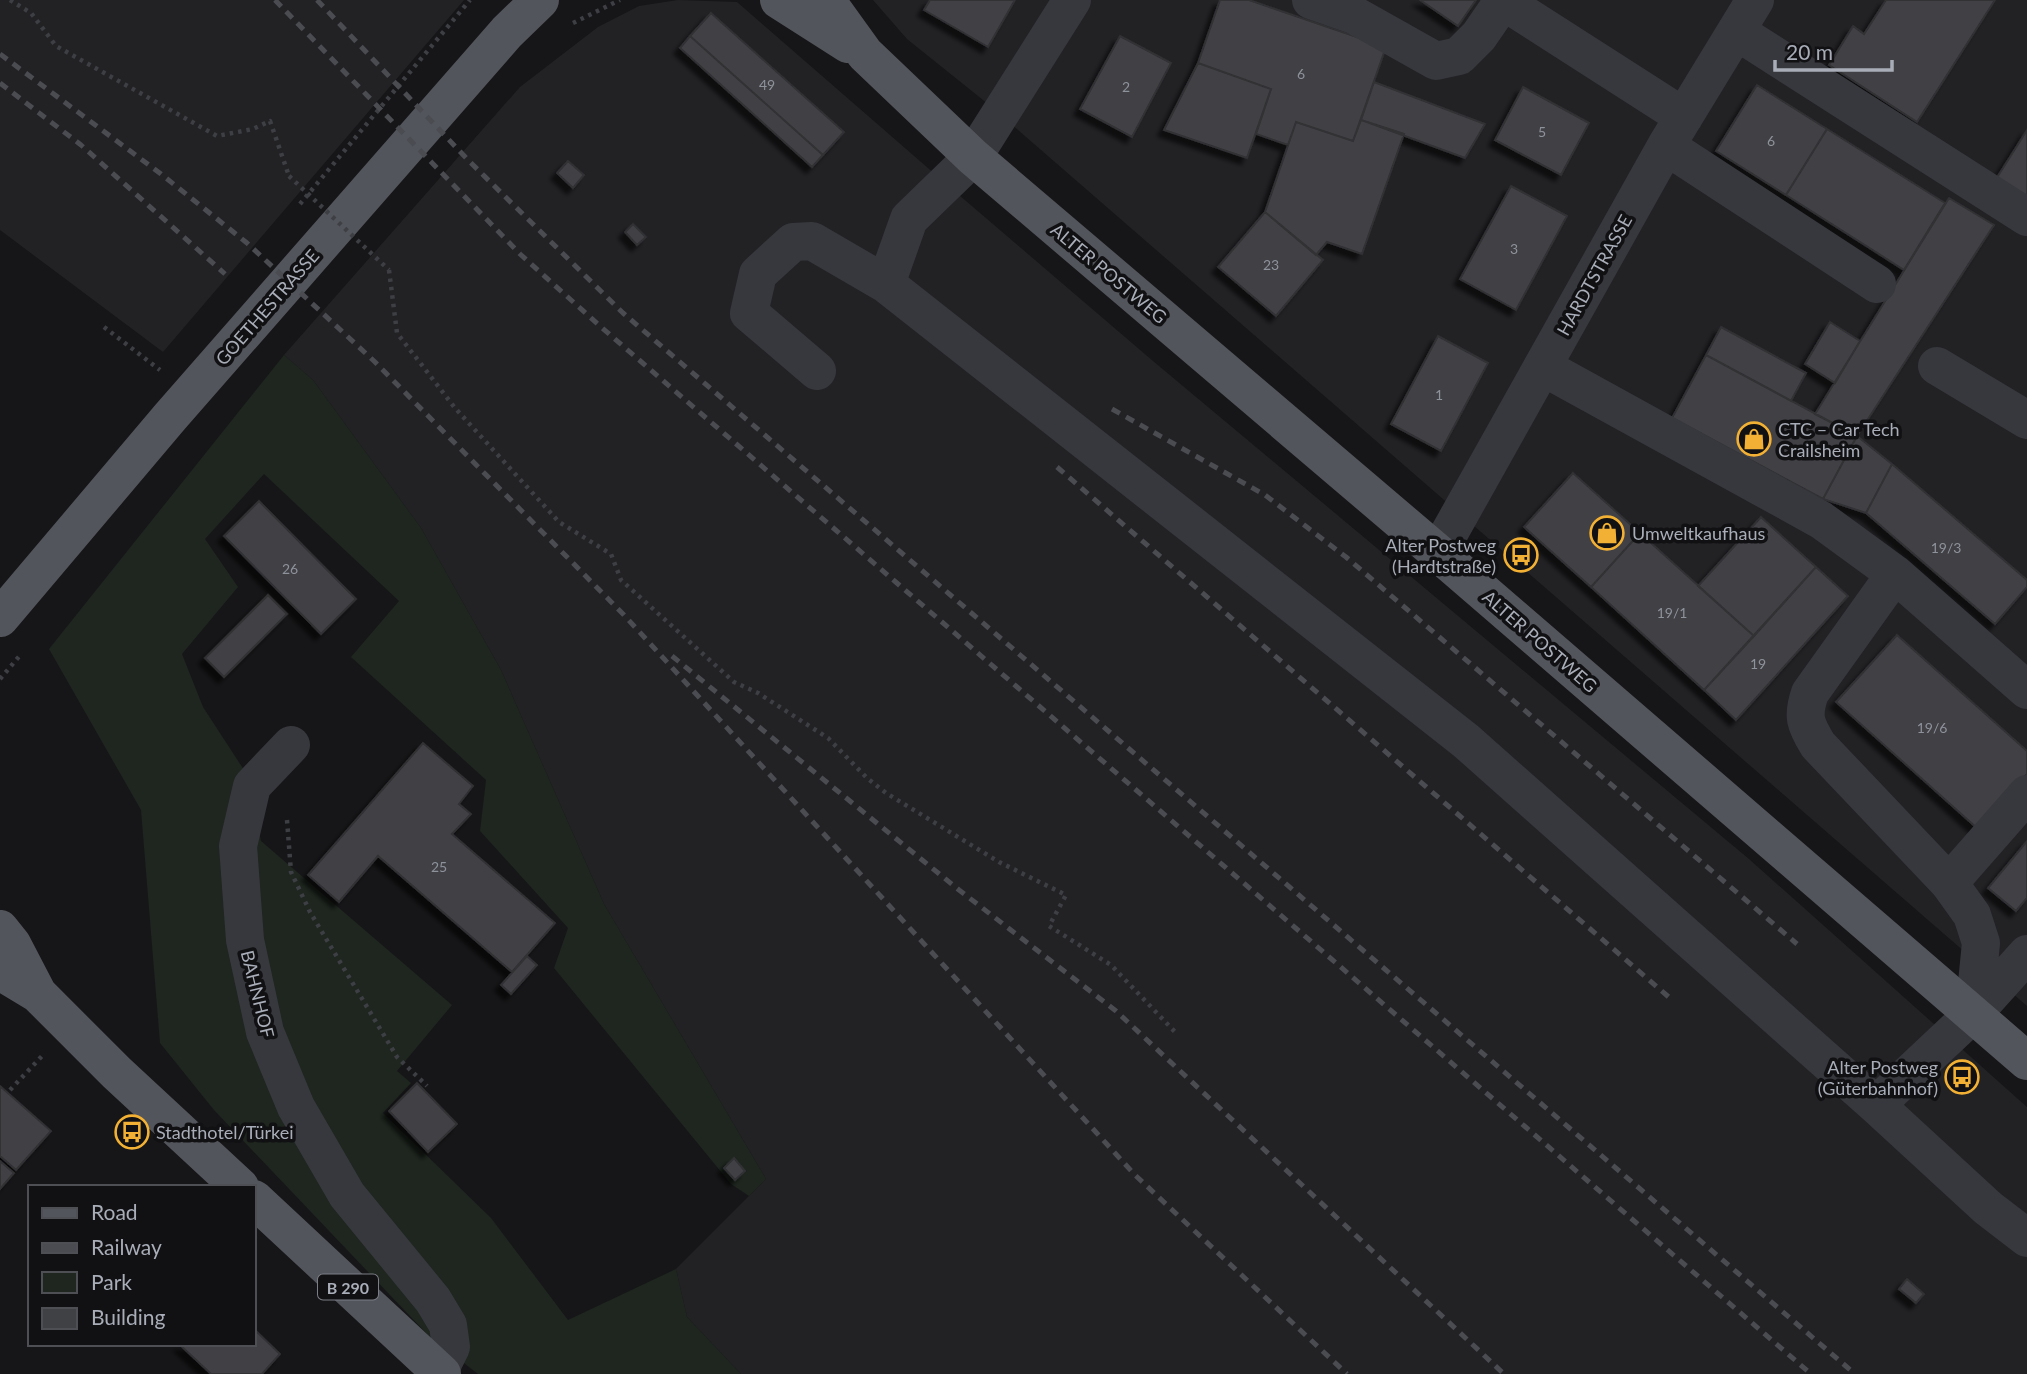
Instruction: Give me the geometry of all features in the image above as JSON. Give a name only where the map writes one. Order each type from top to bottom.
[{"type":"main road","name":"GOETHESTRASSE","points":[[0,618],[170,417],[507,32],[540,0]]},
{"type":"main road","name":"ALTER POSTWEG","points":[[779,0],[865,54]]},
{"type":"main road","name":"ALTER POSTWEG","points":[[826,0],[865,54],[973,157],[1438,553],[2027,1061]]},
{"type":"main road","points":[[0,929],[12,944],[38,994]]},
{"type":"main road","points":[[0,971],[38,994],[238,1185]]},
{"type":"main road","name":"B 290","points":[[256,1201],[441,1372]]},
{"type":"street","points":[[886,284],[909,219],[973,157],[1072,0]]},
{"type":"street","points":[[1311,0],[1354,15],[1436,61],[1459,56],[1479,36],[1503,1],[1546,12],[1675,132],[1877,284]]},
{"type":"street","points":[[1745,16],[2027,217]]},
{"type":"street","name":"HARDTSTRASSE","points":[[1438,553],[1675,132],[1745,16]]},
{"type":"street","points":[[817,371],[749,313],[758,274],[793,242],[812,241],[886,284],[1466,741],[1988,1208],[2027,1238]]},
{"type":"street","points":[[1937,366],[2027,420]]},
{"type":"street","points":[[1543,367],[1821,520],[1895,574],[2027,690]]},
{"type":"street","points":[[1895,574],[1810,693],[1804,711],[1808,729],[1818,745],[1949,883],[1972,915],[1981,943],[1974,1013]]},
{"type":"street","name":"BAHNHOF","points":[[291,746],[252,786],[238,846],[245,940],[265,1032],[296,1107],[347,1195],[433,1300],[448,1325],[452,1347],[441,1372]]},
{"type":"street","points":[[1949,883],[2027,794]]},
{"type":"street","points":[[1876,1105],[1974,1013],[2027,954]]},
{"type":"path","points":[[10,0],[31,13],[56,46],[217,136],[253,129],[270,121],[289,176],[389,271],[397,333],[455,408],[559,522],[611,554],[621,580],[734,682],[758,693],[828,738],[867,778],[886,793],[999,862],[1066,895],[1049,926],[1111,965],[1176,1033]]},
{"type":"path","points":[[104,327],[161,370]]},
{"type":"path","points":[[288,810],[291,872],[310,912],[397,1057],[426,1086]]},
{"type":"path","points":[[10,1090],[70,1027]]},
{"type":"shaded area","points":[[0,0],[464,0],[163,352],[0,230]]},
{"type":"shaded area","points":[[678,0],[737,2],[1153,361],[1749,859],[2027,1107],[2027,1374],[741,1374],[687,1317],[676,1269],[766,1179],[604,904],[501,670],[421,528],[313,380],[284,355],[520,87],[598,27],[639,6]]},
{"type":"shaded area","points":[[873,0],[2027,0],[2027,1006],[988,104],[907,39]]},
{"type":"green space","points":[[284,355],[313,380],[421,528],[501,670],[604,904],[766,1179],[749,1196],[731,1184],[554,968],[568,928],[480,831],[486,780],[351,657],[399,601],[264,474],[205,539],[238,587],[182,654],[203,707],[244,770],[261,841],[452,1005],[397,1071],[411,1083],[383,1113],[491,1218],[568,1320],[676,1269],[687,1317],[741,1374],[478,1374],[428,1335],[214,1110],[160,1043],[141,810],[49,649]]},
{"type":"building","points":[[930,0],[1015,0],[988,47],[924,10]]},
{"type":"building","points":[[1220,0],[1249,0],[1386,47],[1353,141],[1296,122],[1288,145],[1256,134],[1271,89],[1198,63]]},
{"type":"building","points":[[1420,0],[1476,0],[1458,26]]},
{"type":"building","points":[[1886,0],[1995,0],[1917,122],[1829,65],[1853,26],[1864,34]]},
{"type":"building","points":[[711,13],[844,132],[823,155],[690,36]]},
{"type":"building","points":[[690,36],[823,155],[812,167],[680,48]]},
{"type":"building","points":[[1120,36],[1171,63],[1132,137],[1080,109]]},
{"type":"building","points":[[1198,63],[1271,89],[1247,158],[1164,130]]},
{"type":"building","points":[[1374,82],[1485,124],[1465,158],[1361,120]]},
{"type":"building","points":[[1757,85],[1827,129],[1786,195],[1716,151]]},
{"type":"building","points":[[1523,87],[1589,123],[1561,175],[1495,140]]},
{"type":"building","points":[[1361,120],[1404,134],[1362,254],[1327,242],[1316,255],[1265,212],[1296,122],[1353,141]]},
{"type":"building","points":[[1827,129],[1945,203],[1904,270],[1786,195]]},
{"type":"building","points":[[2027,130],[2027,199],[1996,179]]},
{"type":"building","points":[[568,161],[584,175],[573,188],[557,173]]},
{"type":"building","points":[[1511,186],[1567,216],[1516,310],[1460,279]]},
{"type":"building","points":[[1949,198],[1994,225],[1857,436],[1815,414]]},
{"type":"building","points":[[1265,212],[1323,260],[1276,316],[1218,267]]},
{"type":"building","points":[[633,224],[646,237],[637,245],[625,232]]},
{"type":"building","points":[[1830,322],[1860,341],[1835,383],[1805,364]]},
{"type":"building","points":[[1721,327],[1806,373],[1791,401],[1706,355]]},
{"type":"building","points":[[1438,336],[1488,363],[1441,451],[1391,424]]},
{"type":"building","points":[[1706,355],[1857,436],[1823,499],[1672,418]]},
{"type":"building","points":[[1857,436],[1892,464],[1866,513],[1823,499]]},
{"type":"building","points":[[1892,464],[2027,580],[2027,587],[1995,624],[1866,513]]},
{"type":"building","points":[[1573,473],[1640,533],[1591,587],[1524,527]]},
{"type":"building","points":[[259,501],[356,599],[321,634],[224,536]]},
{"type":"building","points":[[1761,517],[1816,567],[1754,636],[1698,586]]},
{"type":"building","points":[[1640,533],[1754,636],[1704,690],[1591,587]]},
{"type":"building","points":[[1816,567],[1848,596],[1736,720],[1704,690]]},
{"type":"building","points":[[268,595],[287,614],[224,677],[205,658]]},
{"type":"building","points":[[1897,635],[2027,751],[2027,774],[1978,829],[1836,702]]},
{"type":"building","points":[[423,743],[473,786],[459,804],[471,814],[452,834],[555,923],[512,972],[378,856],[339,902],[308,875]]},
{"type":"building","points":[[2027,841],[2027,898],[2016,911],[1988,888]]},
{"type":"building","points":[[527,956],[537,965],[511,994],[501,985]]},
{"type":"building","points":[[417,1083],[457,1124],[428,1152],[389,1111]]},
{"type":"building","points":[[0,1086],[51,1131],[16,1170],[0,1156]]},
{"type":"building","points":[[734,1158],[745,1171],[735,1180],[724,1168]]},
{"type":"building","points":[[0,1161],[14,1173],[0,1189]]},
{"type":"building","points":[[1907,1279],[1924,1294],[1916,1303],[1899,1289]]},
{"type":"building","points":[[256,1331],[280,1354],[262,1374],[211,1374],[181,1346],[256,1346]]},
{"type":"railway","points":[[275,0],[520,254],[601,327],[1811,1374]]},
{"type":"railway","points":[[317,0],[468,160],[623,313],[1855,1374]]},
{"type":"railway","points":[[0,54],[161,174],[247,243],[375,362],[624,615],[1135,1175],[1347,1374]]},
{"type":"railway","points":[[0,83],[81,145],[225,274]]},
{"type":"railway","points":[[1112,409],[1265,495],[1346,557],[1797,944]]},
{"type":"railway","points":[[1057,467],[1671,999]]},
{"type":"railway","points":[[672,656],[959,890],[1116,1011],[1504,1374]]},
{"type":"place","name":"CTC – Car Tech Crailsheim","points":[[1754,439]]},
{"type":"place","name":"Umweltkaufhaus","points":[[1607,533]]},
{"type":"place","name":"Alter Postweg (Hardtstraße)","points":[[1521,555]]},
{"type":"place","name":"Alter Postweg (Güterbahnhof)","points":[[1962,1077]]},
{"type":"place","name":"Stadthotel/Türkei","points":[[132,1132]]}]
